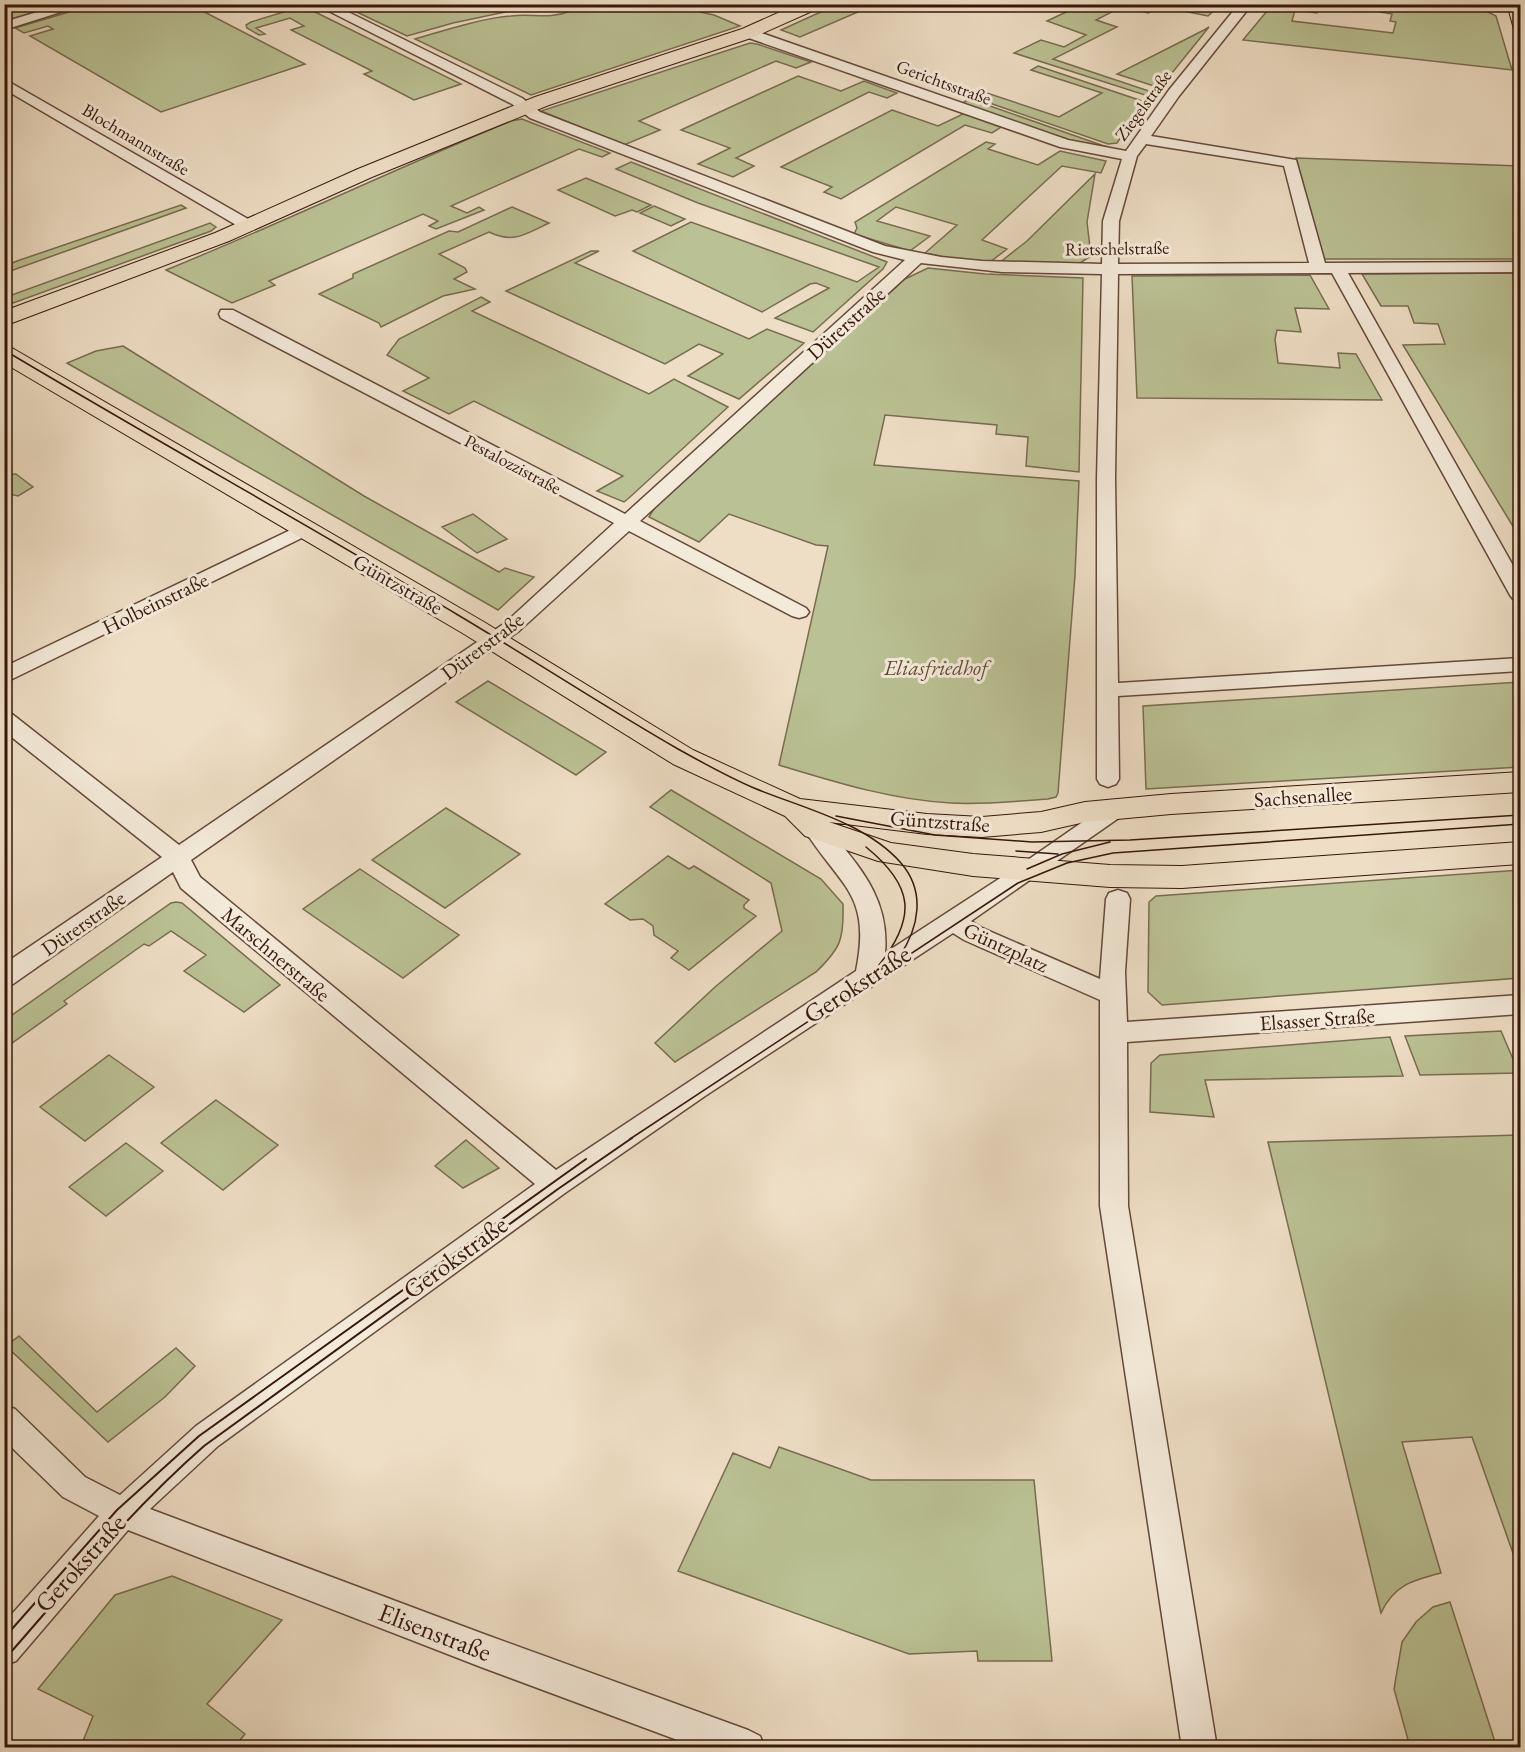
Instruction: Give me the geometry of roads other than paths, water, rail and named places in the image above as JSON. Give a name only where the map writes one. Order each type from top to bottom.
[{"type":"main road","points":[[4,318],[146,267],[249,226],[365,173],[525,108],[747,33],[813,4]]},
{"type":"main road","points":[[1510,5],[1521,26]]},
{"type":"main road","name":"Güntzstraße","points":[[4,353],[494,640],[683,757],[794,808],[927,824],[982,827],[1041,822],[1086,812]]},
{"type":"main road","name":"Sachsenallee","points":[[1086,812],[1171,804],[1521,782]]},
{"type":"main road","name":"Güntzstraße","points":[[794,808],[816,829],[865,846],[914,858],[1030,870]]},
{"type":"main road","points":[[1030,870],[1114,888],[1182,877],[1521,853]]},
{"type":"street","points":[[4,26],[80,4]]},
{"type":"street","name":"Rietschelstraße","points":[[321,4],[517,101],[535,115],[879,249],[916,259],[992,268],[1521,267]]},
{"type":"street","name":"Ziegelstraße","points":[[1108,779],[1106,481],[1111,221],[1130,156],[1174,93],[1246,4]]},
{"type":"street","name":"Gerichtsstraße","points":[[747,33],[1065,144],[1130,156]]},
{"type":"street","name":"Blochmannstraße","points":[[4,83],[249,226]]},
{"type":"street","points":[[1141,139],[1291,163],[1327,266],[1521,595]]},
{"type":"street","name":"Dürerstraße","points":[[4,977],[512,627],[916,259]]},
{"type":"street","name":"Pestalozzistraße","points":[[227,314],[799,612]]},
{"type":"street","name":"Holbeinstraße","points":[[4,676],[305,529]]},
{"type":"street","points":[[1108,690],[1521,665]]},
{"type":"street","name":"Marschnerstraße","points":[[4,719],[178,857],[190,882],[555,1185]]},
{"type":"street","name":"Güntzplatz","points":[[1113,995],[973,934],[952,920],[1030,870],[1115,810]]},
{"type":"street","name":"Güntzstraße","points":[[816,829],[862,887],[871,905],[874,937],[868,977]]},
{"type":"street","points":[[1114,888],[1114,1206],[1200,1748]]},
{"type":"street","name":"Gerokstraße","points":[[4,1649],[123,1513],[207,1436],[555,1185],[952,920]]},
{"type":"street","name":"Elsasser Straße","points":[[1114,1033],[1521,1004]]},
{"type":"street","name":"Elisenstraße","points":[[4,1419],[74,1487],[123,1513],[482,1650],[748,1748]]},
{"type":"tram line","points":[[4,350],[402,581],[678,749],[744,784],[832,818],[870,837],[901,863],[909,874],[917,898],[915,922],[899,957]]},
{"type":"tram line","points":[[836,816],[935,835],[1032,842],[1130,840],[1520,815]]},
{"type":"tram line","points":[[630,1139],[1018,883],[1067,863],[1113,853],[1520,824]]},
{"type":"tram line","points":[[1027,869],[1062,854],[1110,842]]},
{"type":"tram line","points":[[866,847],[894,875],[905,903],[900,932],[879,965]]},
{"type":"tram line","points":[[1016,851],[1058,854]]},
{"type":"tram line","points":[[4,1660],[125,1523],[204,1446],[558,1189],[632,1138]]},
{"type":"tram line","points":[[4,1638],[117,1510],[199,1436],[586,1159]]},
{"type":"park label","name":"Eliasfriedhof","points":[[936,667]]}]
